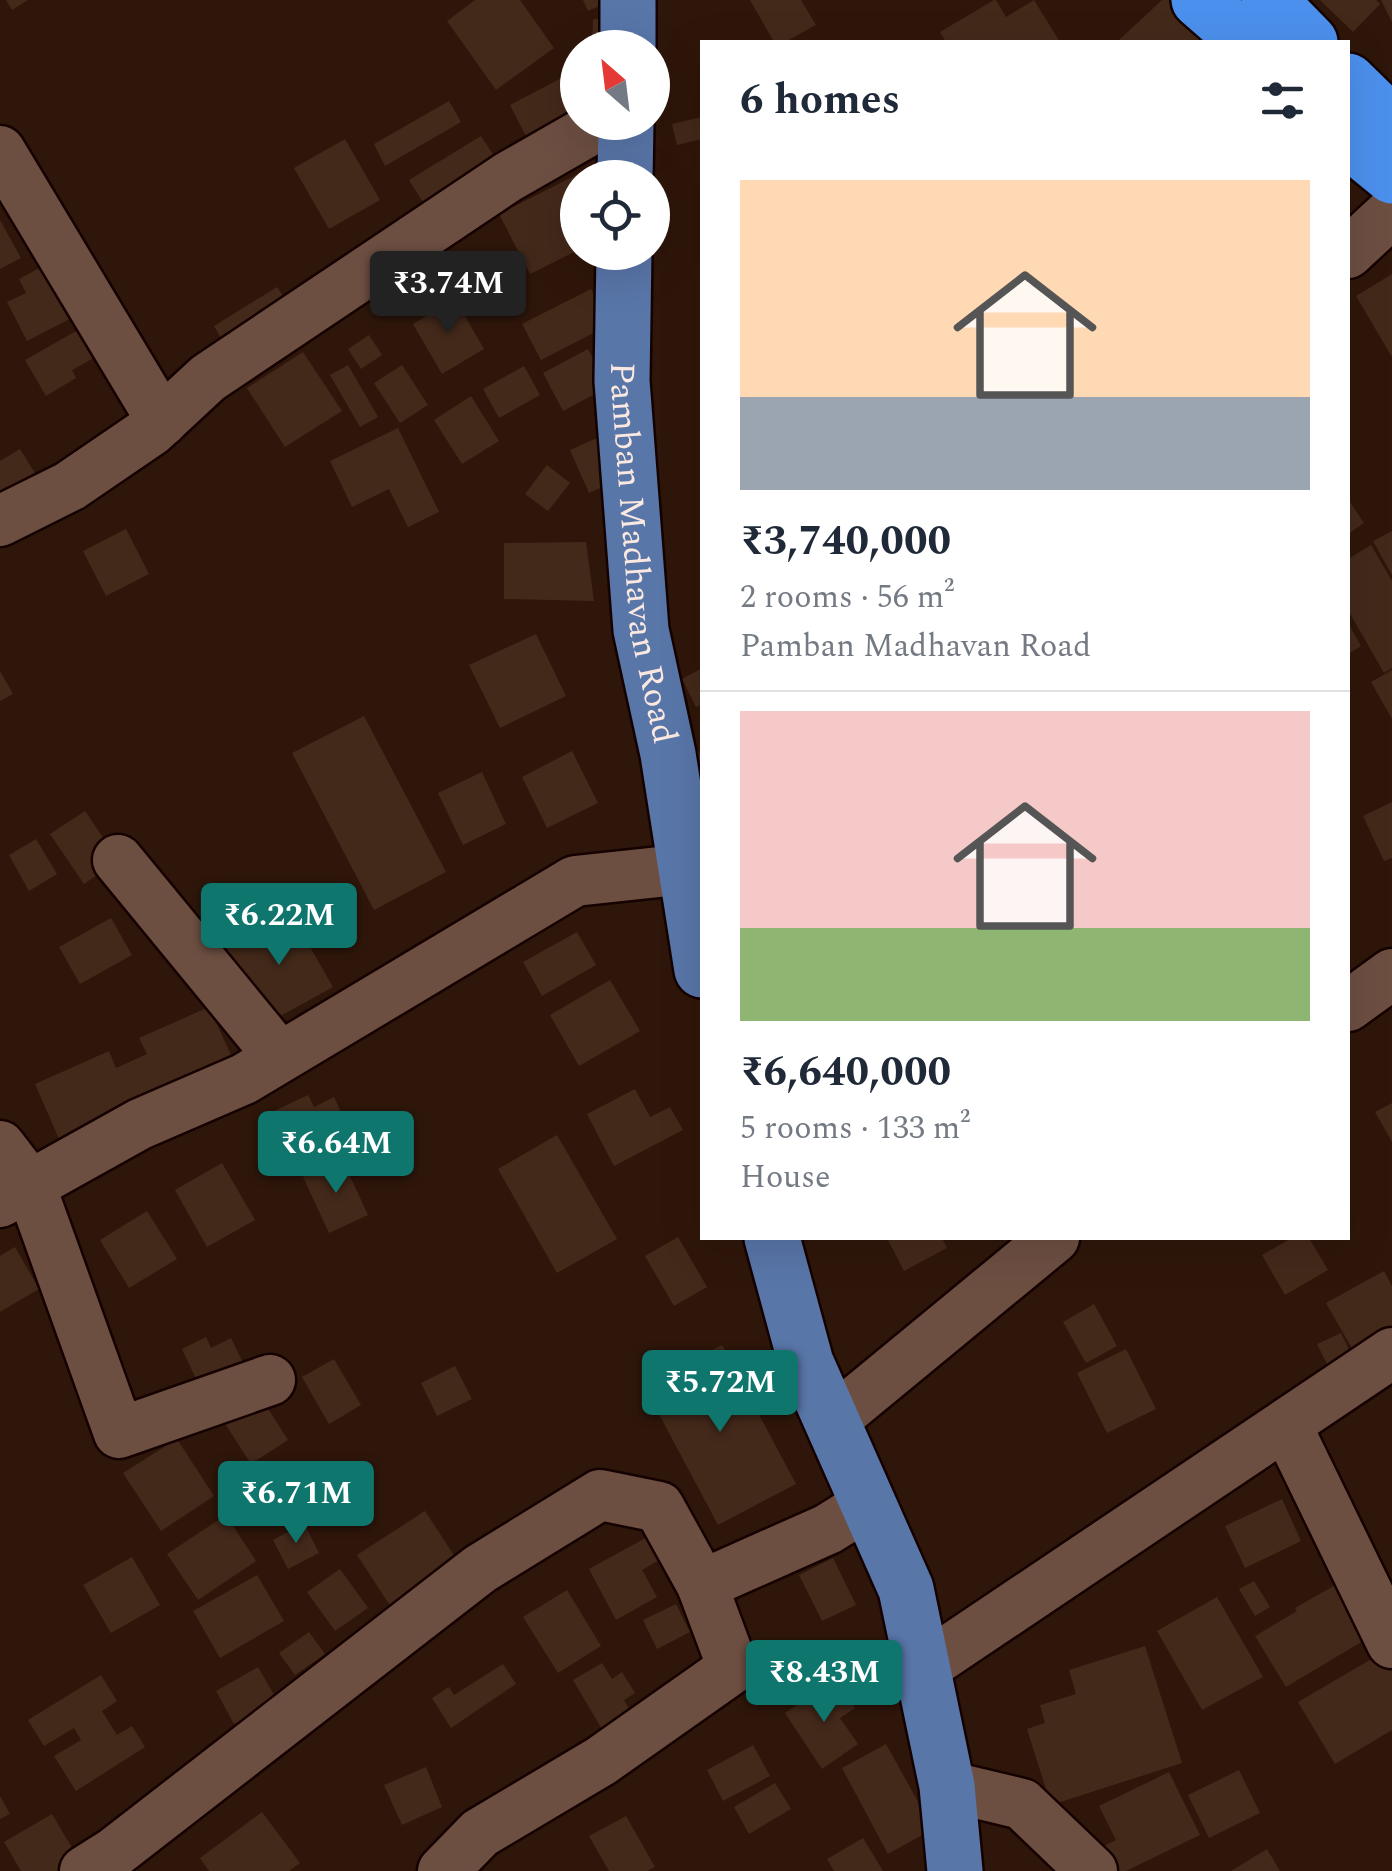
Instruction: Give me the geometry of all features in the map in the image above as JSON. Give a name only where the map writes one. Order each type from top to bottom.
[{"type":"highway","points":[[1199,0],[1245,40]]},
{"type":"highway","points":[[1269,0],[1308,40]]},
{"type":"highway","points":[[1350,83],[1392,124]]},
{"type":"highway","points":[[1350,142],[1392,176]]},
{"type":"main road","points":[[628,0],[628,30]]},
{"type":"main road","name":"Pamban Madhavan Road","points":[[624,270],[622,381],[641,630],[668,754],[700,957]]},
{"type":"main road","points":[[773,1240],[806,1363],[906,1590],[948,1786],[955,1871]]},
{"type":"street","points":[[0,521],[70,486],[162,421],[208,378],[508,177],[573,140]]},
{"type":"street","points":[[0,151],[162,421]]},
{"type":"street","points":[[1350,250],[1392,212]]},
{"type":"street","points":[[118,860],[279,1056]]},
{"type":"street","points":[[15,1193],[140,1124],[244,1079],[575,882],[687,869]]},
{"type":"street","points":[[1350,1005],[1392,974]]},
{"type":"street","points":[[0,1146],[15,1193],[119,1432],[270,1380]]},
{"type":"street","points":[[832,1421],[1052,1240]]},
{"type":"street","points":[[923,1668],[1392,1352]]},
{"type":"street","points":[[1286,1425],[1392,1643]]},
{"type":"street","points":[[84,1871],[115,1852],[480,1569],[600,1496],[659,1507],[702,1585],[732,1668],[602,1761],[480,1833],[442,1871]]},
{"type":"street","points":[[702,1585],[828,1529],[868,1504]]},
{"type":"street","points":[[948,1786],[1022,1804],[1092,1871]]},
{"type":"building","points":[[6,0],[28,0],[12,10]]},
{"type":"building","points":[[475,0],[520,0],[554,48],[496,90],[447,21]]},
{"type":"building","points":[[583,0],[614,0],[588,11]]},
{"type":"building","points":[[750,0],[801,0],[816,25],[789,40],[773,40]]},
{"type":"building","points":[[994,0],[1006,17],[1034,0],[1059,40],[945,40],[940,32]]},
{"type":"building","points":[[1162,0],[1181,0],[1219,40],[1119,40]]},
{"type":"building","points":[[1320,0],[1376,0],[1380,4],[1353,32]]},
{"type":"building","points":[[1381,0],[1392,0],[1392,22]]},
{"type":"building","points":[[593,19],[620,19],[620,30],[593,30]]},
{"type":"building","points":[[560,79],[560,131],[531,146],[510,105]]},
{"type":"building","points":[[449,101],[461,122],[385,166],[374,144]]},
{"type":"building","points":[[700,117],[700,139],[677,145],[672,124]]},
{"type":"building","points":[[481,136],[496,159],[424,204],[409,180]]},
{"type":"building","points":[[345,139],[380,200],[329,229],[294,168]]},
{"type":"building","points":[[560,183],[560,259],[530,274],[499,214]]},
{"type":"building","points":[[0,220],[21,258],[0,269]]},
{"type":"building","points":[[58,258],[85,311],[27,341],[7,302],[26,293],[19,279]]},
{"type":"building","points":[[1392,274],[1392,357],[1356,296]]},
{"type":"building","points":[[277,287],[289,305],[225,345],[214,326]]},
{"type":"building","points":[[591,289],[609,325],[541,360],[522,324]]},
{"type":"building","points":[[455,299],[484,349],[442,374],[413,324]]},
{"type":"building","points":[[92,322],[108,350],[72,370],[76,378],[46,396],[25,360]]},
{"type":"building","points":[[369,335],[382,355],[361,369],[348,349]]},
{"type":"building","points":[[588,349],[608,387],[563,411],[543,373]]},
{"type":"building","points":[[303,352],[342,411],[285,447],[247,388]]},
{"type":"building","points":[[348,365],[378,417],[360,427],[330,375]]},
{"type":"building","points":[[402,365],[428,405],[400,423],[374,383]]},
{"type":"building","points":[[524,366],[540,395],[499,418],[483,389]]},
{"type":"building","points":[[471,396],[499,441],[462,464],[434,420]]},
{"type":"building","points":[[398,428],[439,512],[408,527],[389,489],[352,507],[330,461]]},
{"type":"building","points":[[608,433],[627,476],[589,493],[570,450]]},
{"type":"building","points":[[20,449],[38,478],[0,494],[0,461]]},
{"type":"building","points":[[547,465],[570,483],[548,511],[525,494]]},
{"type":"building","points":[[1350,502],[1364,523],[1350,533]]},
{"type":"building","points":[[126,529],[149,574],[106,596],[83,551]]},
{"type":"building","points":[[1392,531],[1392,575],[1373,541]]},
{"type":"building","points":[[586,542],[594,601],[504,599],[504,543]]},
{"type":"building","points":[[1371,545],[1392,581],[1392,668],[1384,673],[1350,614],[1350,558]]},
{"type":"building","points":[[1350,627],[1361,646],[1350,653]]},
{"type":"building","points":[[536,634],[566,696],[500,728],[469,665]]},
{"type":"building","points":[[700,669],[700,705],[696,707],[682,679]]},
{"type":"building","points":[[1392,670],[1392,719],[1371,682]]},
{"type":"building","points":[[0,671],[13,694],[0,701]]},
{"type":"building","points":[[364,716],[446,872],[374,910],[292,753]]},
{"type":"building","points":[[698,750],[700,797],[698,798],[677,762]]},
{"type":"building","points":[[572,751],[598,803],[547,828],[522,777]]},
{"type":"building","points":[[482,772],[506,824],[463,845],[438,793]]},
{"type":"building","points":[[1392,802],[1392,858],[1384,861],[1363,816]]},
{"type":"building","points":[[85,811],[118,860],[84,884],[50,834]]},
{"type":"building","points":[[36,839],[57,874],[29,891],[9,855]]},
{"type":"building","points":[[290,912],[333,987],[268,1023],[226,949]]},
{"type":"building","points":[[111,918],[132,955],[80,984],[59,947]]},
{"type":"building","points":[[577,932],[596,965],[542,996],[523,962]]},
{"type":"building","points":[[610,980],[640,1031],[579,1066],[550,1015]]},
{"type":"building","points":[[209,1007],[236,1066],[60,1141],[35,1084],[109,1051],[116,1068],[147,1054],[139,1038]]},
{"type":"building","points":[[635,1089],[650,1117],[670,1107],[683,1130],[614,1166],[587,1114]]},
{"type":"building","points":[[308,1095],[314,1107],[334,1097],[344,1119],[324,1128],[333,1148],[284,1171],[259,1118]]},
{"type":"building","points":[[1392,1103],[1392,1142],[1375,1112]]},
{"type":"building","points":[[557,1135],[617,1239],[557,1273],[498,1169]]},
{"type":"building","points":[[342,1159],[368,1215],[329,1233],[303,1177]]},
{"type":"building","points":[[222,1163],[255,1220],[207,1247],[175,1190]]},
{"type":"building","points":[[147,1211],[177,1259],[129,1288],[100,1240]]},
{"type":"building","points":[[678,1237],[707,1287],[674,1306],[645,1256]]},
{"type":"building","points":[[888,1240],[943,1240],[947,1248],[904,1271]]},
{"type":"building","points":[[1288,1240],[1310,1240],[1328,1270],[1285,1295],[1262,1255]]},
{"type":"building","points":[[15,1247],[39,1289],[0,1312],[0,1256]]},
{"type":"building","points":[[1384,1271],[1392,1286],[1392,1328],[1353,1350],[1326,1303]]},
{"type":"building","points":[[1094,1304],[1117,1346],[1086,1363],[1063,1322]]},
{"type":"building","points":[[1341,1333],[1360,1373],[1337,1384],[1317,1344]]},
{"type":"building","points":[[206,1337],[211,1348],[231,1338],[249,1375],[204,1396],[182,1349]]},
{"type":"building","points":[[722,1345],[796,1484],[718,1525],[644,1386]]},
{"type":"building","points":[[1126,1349],[1156,1409],[1107,1433],[1077,1373]]},
{"type":"building","points":[[334,1359],[361,1405],[329,1424],[302,1377]]},
{"type":"building","points":[[455,1366],[472,1399],[437,1416],[421,1383]]},
{"type":"building","points":[[262,1399],[288,1440],[251,1464],[224,1422]]},
{"type":"building","points":[[177,1439],[214,1496],[161,1531],[123,1473]]},
{"type":"building","points":[[275,1474],[291,1504],[264,1518],[248,1488]]},
{"type":"building","points":[[1282,1499],[1301,1541],[1245,1568],[1225,1526]]},
{"type":"building","points":[[425,1511],[461,1566],[393,1610],[357,1555]]},
{"type":"building","points":[[226,1515],[256,1561],[198,1600],[167,1554]]},
{"type":"building","points":[[304,1523],[319,1553],[288,1569],[273,1540]]},
{"type":"building","points":[[651,1535],[663,1558],[642,1570],[657,1597],[616,1620],[589,1569]]},
{"type":"building","points":[[132,1557],[160,1605],[111,1633],[83,1585]]},
{"type":"building","points":[[833,1558],[856,1605],[822,1621],[799,1575]]},
{"type":"building","points":[[340,1569],[368,1608],[335,1631],[307,1592]]},
{"type":"building","points":[[257,1575],[284,1621],[220,1658],[193,1611]]},
{"type":"building","points":[[1351,1576],[1383,1629],[1286,1687],[1255,1636]]},
{"type":"building","points":[[1254,1581],[1270,1607],[1255,1616],[1239,1589]]},
{"type":"building","points":[[567,1590],[601,1646],[558,1673],[523,1617]]},
{"type":"building","points":[[1217,1597],[1263,1677],[1202,1710],[1157,1631]]},
{"type":"building","points":[[676,1604],[690,1632],[657,1649],[643,1620]]},
{"type":"building","points":[[309,1632],[325,1654],[295,1675],[279,1653]]},
{"type":"building","points":[[1145,1646],[1182,1763],[1051,1805],[1027,1729],[1045,1723],[1040,1705],[1076,1694],[1069,1670]]},
{"type":"building","points":[[1387,1650],[1392,1659],[1392,1730],[1335,1764],[1298,1702]]},
{"type":"building","points":[[602,1663],[612,1679],[622,1672],[635,1693],[624,1700],[635,1719],[606,1736],[573,1680]]},
{"type":"building","points":[[503,1664],[516,1684],[451,1728],[432,1698],[449,1687],[454,1695]]},
{"type":"building","points":[[258,1667],[277,1700],[234,1724],[216,1691]]},
{"type":"building","points":[[101,1675],[117,1701],[102,1711],[117,1735],[132,1726],[145,1747],[76,1791],[54,1756],[81,1740],[74,1728],[44,1746],[28,1720]]},
{"type":"building","points":[[840,1687],[855,1708],[840,1718],[858,1744],[822,1769],[785,1713],[821,1689],[826,1696]]},
{"type":"building","points":[[886,1744],[933,1829],[888,1854],[842,1768]]},
{"type":"building","points":[[753,1745],[770,1776],[723,1801],[707,1770]]},
{"type":"building","points":[[426,1767],[442,1807],[402,1825],[384,1785]]},
{"type":"building","points":[[1239,1770],[1260,1813],[1209,1838],[1188,1795]]},
{"type":"building","points":[[1169,1772],[1200,1835],[1126,1871],[1106,1871],[1096,1850],[1116,1840],[1099,1806]]},
{"type":"building","points":[[775,1783],[791,1809],[749,1834],[734,1807]]},
{"type":"building","points":[[0,1796],[10,1814],[0,1819]]},
{"type":"building","points":[[262,1812],[300,1863],[289,1871],[209,1871],[200,1858]]},
{"type":"building","points":[[52,1814],[82,1865],[73,1871],[21,1871],[4,1842]]},
{"type":"building","points":[[626,1816],[655,1867],[647,1871],[609,1871],[589,1836]]},
{"type":"building","points":[[863,1838],[883,1871],[834,1871],[827,1859]]},
{"type":"building","points":[[1267,1849],[1280,1871],[1231,1871]]}]
